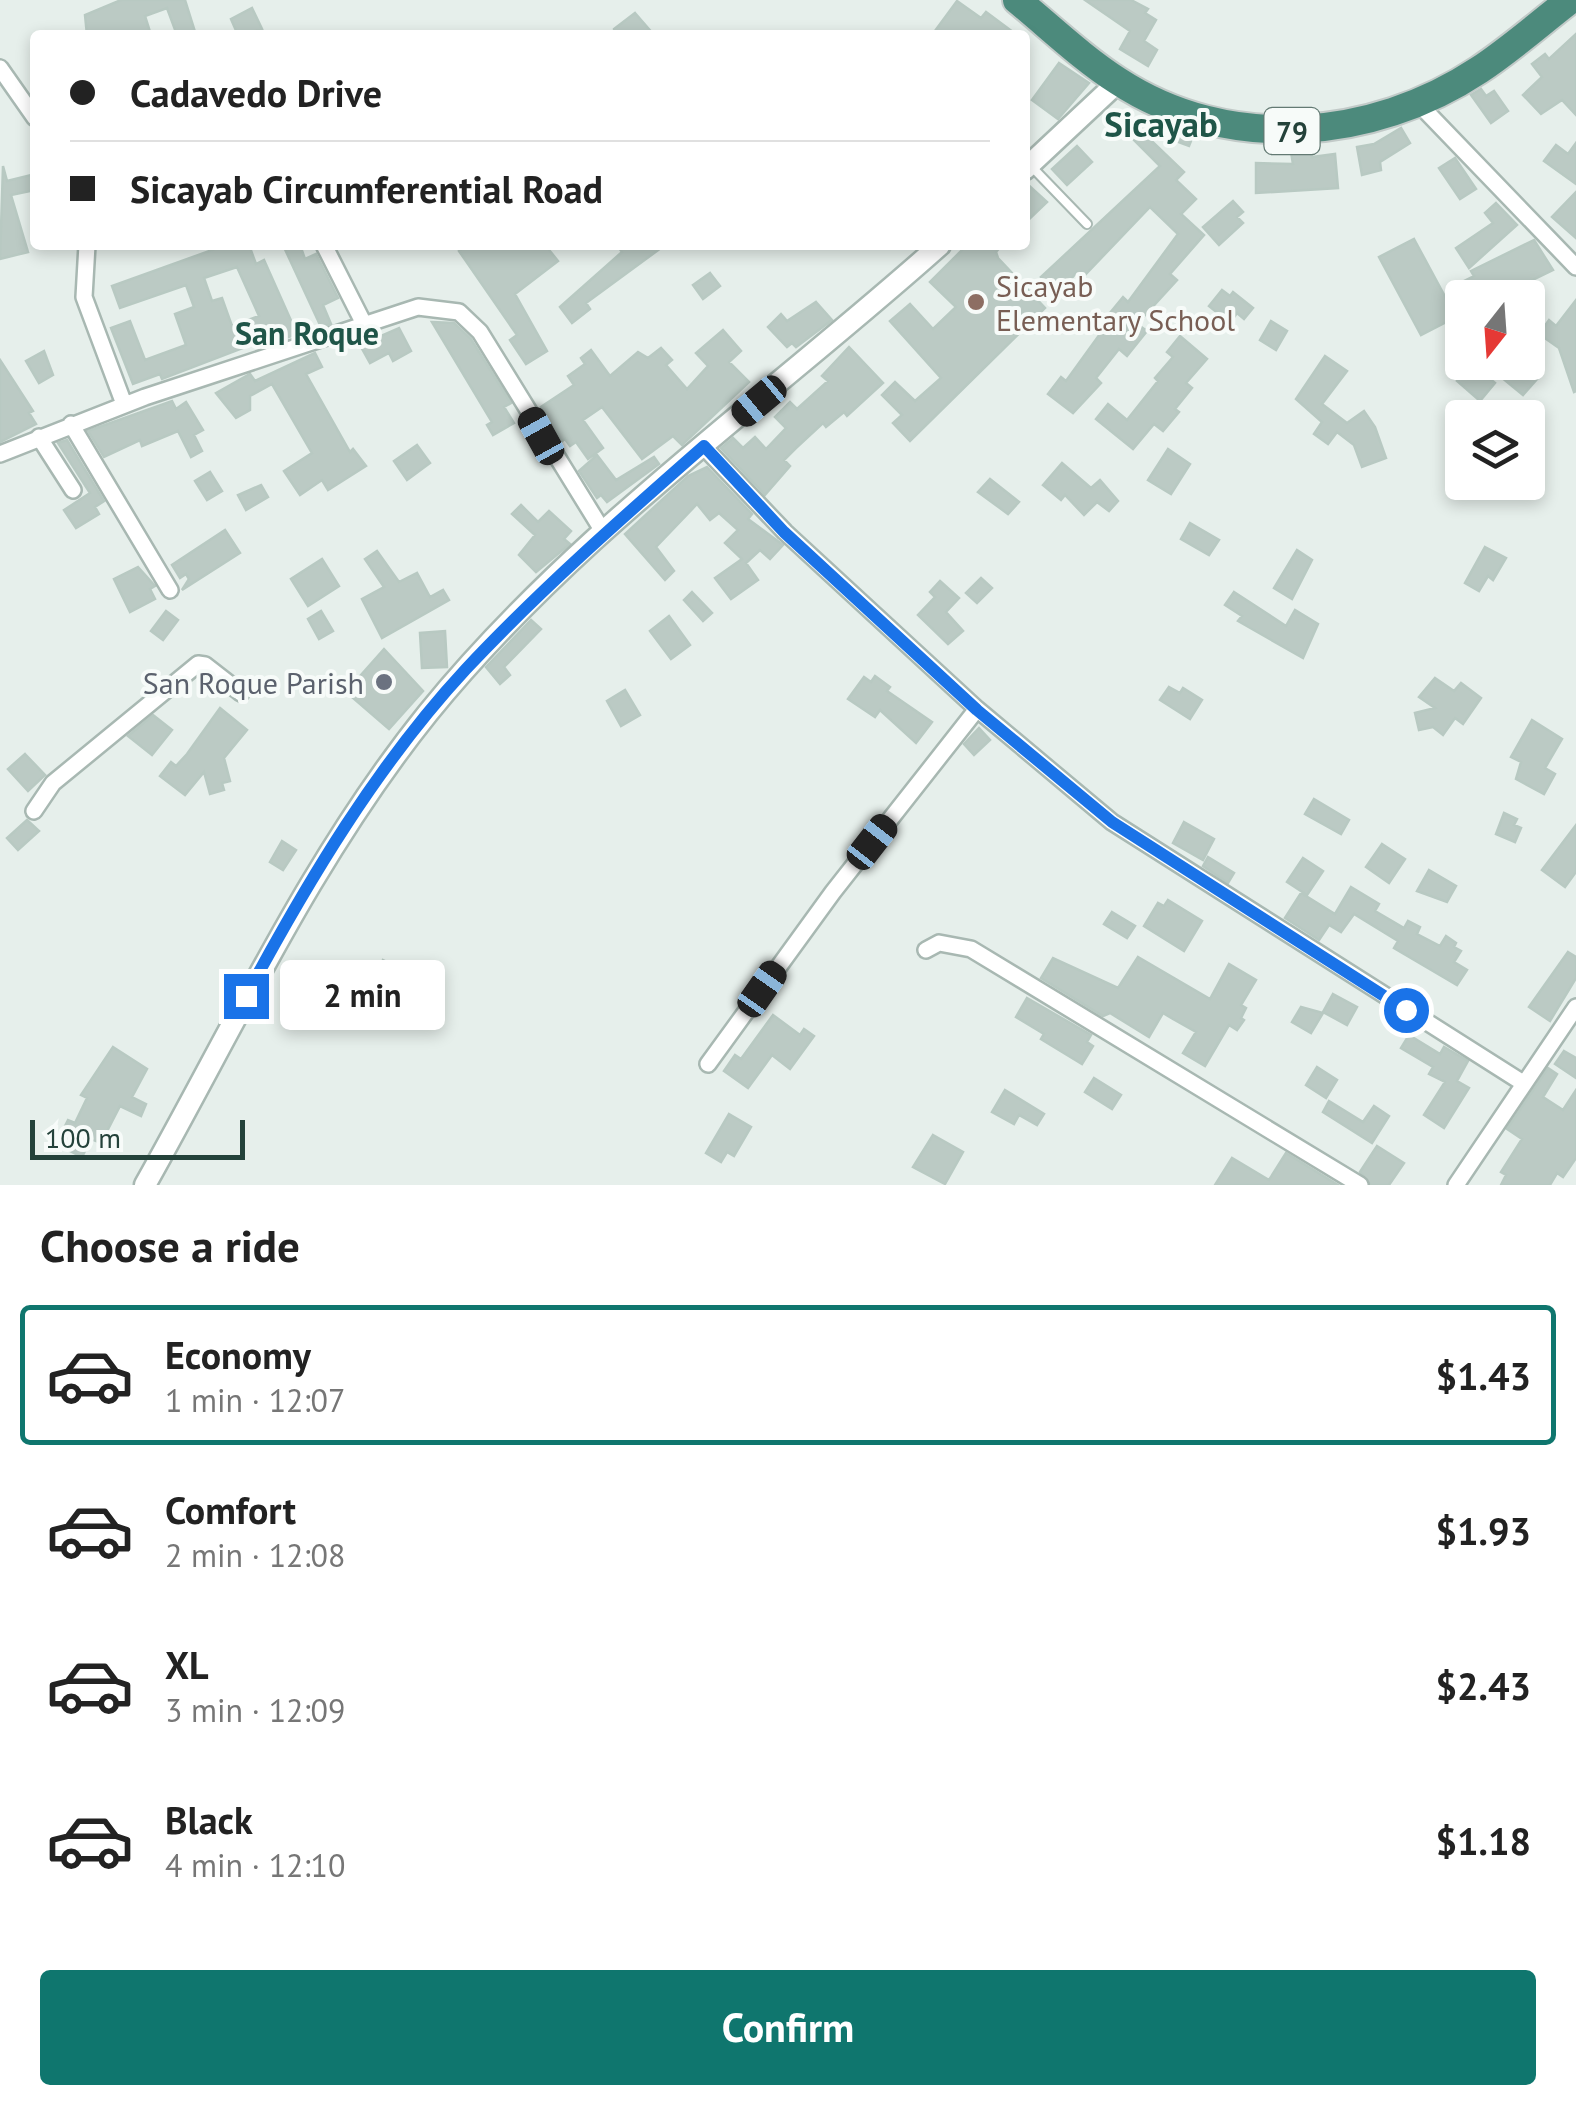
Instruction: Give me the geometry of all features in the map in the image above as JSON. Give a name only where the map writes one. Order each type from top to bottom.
[{"type":"highway","name":"79","points":[[1016,0],[1118,82],[1170,108],[1258,129],[1304,132],[1348,125],[1417,102],[1477,71],[1570,0]]},
{"type":"street","points":[[0,68],[30,111]]},
{"type":"street","points":[[1030,164],[1118,82]]},
{"type":"street","points":[[1417,102],[1576,267]]},
{"type":"street","points":[[87,250],[84,298],[124,404]]},
{"type":"street","points":[[327,250],[364,322]]},
{"type":"street","points":[[146,1185],[262,966],[383,771],[466,669],[604,534],[934,250]]},
{"type":"street","points":[[0,454],[124,404],[364,322],[418,307],[449,308],[470,319],[604,534]]},
{"type":"street","points":[[71,424],[170,590]]},
{"type":"street","points":[[39,437],[73,490]]},
{"type":"street","points":[[704,446],[784,532],[977,710],[1112,822],[1523,1083]]},
{"type":"street","points":[[34,811],[53,783],[198,664],[205,664],[241,693]]},
{"type":"street","points":[[708,1064],[833,892],[977,710]]},
{"type":"street","points":[[926,950],[939,943],[970,949],[1360,1185]]},
{"type":"street","points":[[1456,1185],[1576,1008]]},
{"type":"lane","points":[[1030,170],[1087,224]]},
{"type":"building","points":[[121,0],[185,0],[194,30],[175,30],[167,8],[145,16],[149,30],[86,30],[85,15]]},
{"type":"building","points":[[1085,0],[1131,0],[1148,9],[1145,13],[1156,20],[1144,41],[1157,50],[1148,66],[1120,49],[1130,31]]},
{"type":"building","points":[[957,1],[981,18],[986,12],[1010,30],[936,30]]},
{"type":"building","points":[[252,8],[262,29],[236,30],[231,19]]},
{"type":"building","points":[[635,13],[650,30],[614,30]]},
{"type":"building","points":[[1576,34],[1576,115],[1562,100],[1541,114],[1523,95],[1542,77],[1532,64],[1545,54],[1549,59]]},
{"type":"building","points":[[1059,63],[1089,83],[1058,119],[1032,100]]},
{"type":"building","points":[[1481,89],[1486,96],[1494,91],[1508,111],[1491,123],[1471,95]]},
{"type":"building","points":[[1166,125],[1193,136],[1189,146],[1162,136]]},
{"type":"building","points":[[1137,127],[1184,172],[1176,180],[1196,199],[1181,214],[1204,235],[1170,274],[1177,280],[1137,324],[1147,331],[1127,356],[1119,349],[1096,378],[1101,383],[1073,413],[1048,394],[1061,377],[1066,381],[1113,316],[1110,313],[1123,297],[1128,302],[1178,234],[1150,207],[1083,277],[1077,272],[1059,293],[1041,277],[1160,166],[1129,135]]},
{"type":"building","points":[[1401,128],[1410,143],[1380,162],[1381,170],[1362,175],[1357,147],[1374,144]]},
{"type":"building","points":[[1576,143],[1576,184],[1544,161],[1556,145],[1568,154]]},
{"type":"building","points":[[1077,146],[1092,162],[1067,185],[1052,169]]},
{"type":"building","points":[[1311,149],[1312,157],[1335,154],[1338,188],[1256,193],[1256,163],[1293,164],[1291,152]]},
{"type":"building","points":[[1455,158],[1476,189],[1460,199],[1439,168]]},
{"type":"building","points":[[3,166],[7,181],[30,175],[30,191],[11,195],[28,252],[0,259]]},
{"type":"building","points":[[1030,187],[1047,202],[1030,218]]},
{"type":"building","points":[[1576,192],[1576,238],[1552,217]]},
{"type":"building","points":[[1233,201],[1243,212],[1237,217],[1243,223],[1219,245],[1203,227]]},
{"type":"building","points":[[1496,203],[1517,225],[1469,268],[1456,248],[1493,223],[1485,213]]},
{"type":"building","points":[[1414,239],[1445,297],[1445,323],[1421,335],[1379,257]]},
{"type":"building","points":[[1534,240],[1553,270],[1532,280],[1466,280],[1474,276],[1471,271]]},
{"type":"building","points":[[212,250],[251,250],[256,264],[264,260],[297,334],[272,343],[269,338],[162,379],[160,374],[133,384],[111,328],[130,321],[145,360],[186,345],[175,314],[194,307],[186,285],[120,308],[112,286]],"holes":[[[237,267],[259,316],[232,326],[222,298],[212,301],[204,278]]]},
{"type":"building","points":[[285,250],[302,250],[305,259],[316,254],[338,298],[323,305],[331,324],[321,327]]},
{"type":"building","points":[[549,250],[558,261],[515,294],[547,351],[526,364],[510,340],[517,335],[459,251]]},
{"type":"building","points":[[658,250],[586,303],[590,309],[572,323],[560,307],[622,252]]},
{"type":"building","points":[[962,250],[998,250],[998,258],[1045,308],[910,441],[893,423],[902,415],[882,395],[895,382],[915,401],[941,378],[890,321],[910,304],[933,329],[956,307],[930,282]]},
{"type":"building","points":[[710,273],[720,286],[703,299],[693,285]]},
{"type":"building","points":[[1222,290],[1230,296],[1233,292],[1253,308],[1244,319],[1237,313],[1230,323],[1209,306]]},
{"type":"building","points":[[1576,300],[1574,392],[1559,348],[1545,338],[1549,320],[1556,326]]},
{"type":"building","points":[[816,302],[832,320],[796,347],[792,343],[787,347],[768,327],[781,314],[787,321]]},
{"type":"building","points":[[1271,321],[1287,331],[1276,350],[1260,340]]},
{"type":"building","points":[[432,322],[454,323],[471,339],[511,403],[504,407],[514,423],[493,435],[487,425],[492,422]]},
{"type":"building","points":[[399,328],[411,351],[393,361],[389,353],[370,363],[360,345]]},
{"type":"building","points":[[723,330],[741,351],[729,362],[749,382],[682,445],[673,436],[642,459],[602,407],[583,420],[603,448],[588,459],[576,442],[570,446],[565,439],[561,442],[541,407],[574,385],[568,376],[585,364],[581,358],[591,350],[610,376],[638,352],[648,358],[661,348],[672,360],[666,365],[687,389],[708,366],[696,353]]},
{"type":"building","points":[[1180,336],[1207,359],[1186,383],[1192,388],[1175,409],[1179,412],[1163,431],[1154,424],[1133,449],[1096,419],[1108,404],[1127,420],[1158,381],[1155,378],[1173,357],[1167,352]]},
{"type":"building","points":[[849,347],[883,383],[847,416],[844,412],[826,427],[823,423],[796,448],[784,460],[790,466],[765,495],[721,448],[733,438],[743,448],[755,437],[766,449],[786,428],[775,417],[790,402],[797,409],[828,381],[822,376]]},
{"type":"building","points":[[44,351],[53,375],[39,383],[26,361]]},
{"type":"building","points":[[315,353],[322,367],[306,374],[350,452],[353,449],[366,466],[328,490],[322,480],[300,495],[284,471],[312,453],[272,384],[250,396],[250,410],[236,418],[216,393],[250,374],[255,381]]},
{"type":"building","points":[[1325,356],[1347,371],[1322,404],[1347,423],[1364,411],[1375,427],[1386,458],[1362,467],[1354,445],[1337,432],[1328,444],[1314,434],[1322,422],[1296,399]]},
{"type":"building","points":[[0,360],[33,411],[29,413],[36,424],[0,442]]},
{"type":"building","points":[[1491,380],[1495,383],[1479,400],[1457,381]]},
{"type":"building","points":[[1505,380],[1536,380],[1523,395]]},
{"type":"building","points":[[172,401],[176,409],[186,402],[203,430],[194,435],[202,451],[191,457],[178,431],[142,446],[140,440],[104,457],[88,431]]},
{"type":"building","points":[[67,440],[104,501],[95,507],[99,514],[76,528],[64,510],[90,493],[58,443]]},
{"type":"building","points":[[417,445],[430,463],[407,480],[394,461]]},
{"type":"building","points":[[1168,449],[1190,464],[1171,494],[1148,480]]},
{"type":"building","points":[[597,455],[616,480],[654,457],[659,464],[607,502],[601,495],[597,498],[579,471]]},
{"type":"building","points":[[1062,463],[1091,488],[1100,480],[1118,501],[1109,511],[1097,502],[1084,515],[1065,495],[1061,500],[1043,485]]},
{"type":"building","points":[[707,467],[752,514],[748,519],[783,545],[770,559],[760,550],[746,563],[758,580],[731,599],[715,578],[742,559],[725,543],[738,530],[719,513],[710,520],[697,504],[656,547],[674,571],[665,580],[625,534],[688,476]]},
{"type":"building","points":[[210,472],[222,491],[207,500],[195,481]]},
{"type":"building","points":[[990,479],[1019,502],[1008,514],[978,492]]},
{"type":"building","points":[[261,485],[268,497],[246,510],[238,495]]},
{"type":"building","points":[[521,505],[538,522],[549,511],[571,531],[564,539],[570,544],[536,572],[519,555],[535,535],[512,514]]},
{"type":"building","points":[[1190,523],[1219,540],[1209,555],[1181,539]]},
{"type":"building","points":[[225,530],[240,553],[182,590],[189,579],[186,574],[180,578],[172,565]]},
{"type":"building","points":[[1485,547],[1506,558],[1493,580],[1488,576],[1479,591],[1465,583]]},
{"type":"building","points":[[1297,550],[1312,560],[1292,599],[1274,588]]},
{"type":"building","points":[[377,551],[399,582],[417,573],[430,597],[443,590],[449,600],[382,638],[362,599],[384,587],[365,559]]},
{"type":"building","points":[[322,559],[339,586],[308,606],[291,579]]},
{"type":"building","points":[[138,567],[155,586],[150,589],[155,599],[130,612],[114,579]]},
{"type":"building","points":[[981,578],[992,588],[977,603],[966,593]]},
{"type":"building","points":[[940,581],[959,598],[946,612],[963,631],[948,644],[918,615],[935,597],[930,592]]},
{"type":"building","points":[[692,592],[712,613],[703,621],[684,600]]},
{"type":"building","points":[[1234,592],[1286,626],[1295,610],[1318,624],[1303,658],[1238,621],[1242,616],[1225,605]]},
{"type":"building","points":[[166,611],[178,620],[163,640],[151,631]]},
{"type":"building","points":[[321,611],[333,631],[319,639],[308,619]]},
{"type":"building","points":[[669,616],[690,645],[671,659],[650,631]]},
{"type":"building","points":[[531,620],[541,629],[504,667],[510,675],[500,684],[486,667]]},
{"type":"building","points":[[445,631],[447,667],[422,668],[420,633]]},
{"type":"building","name":"San Roque Parish","points":[[384,649],[423,691],[389,729],[346,692]]},
{"type":"building","points":[[875,676],[890,687],[887,691],[932,722],[916,743],[880,710],[875,717],[848,699],[864,677],[871,682]]},
{"type":"building","points":[[1435,678],[1454,691],[1461,683],[1481,698],[1463,724],[1455,718],[1443,735],[1433,727],[1419,730],[1415,713],[1435,708],[1419,697]]},
{"type":"building","points":[[1169,687],[1180,693],[1183,688],[1202,700],[1190,719],[1160,700]]},
{"type":"building","points":[[625,690],[640,715],[621,726],[607,701]]},
{"type":"building","points":[[220,708],[247,730],[224,758],[230,781],[222,783],[224,790],[210,794],[204,772],[185,795],[160,776],[171,762],[176,766],[187,754]]},
{"type":"building","points":[[153,715],[172,730],[152,755],[128,736]]},
{"type":"building","points":[[1532,720],[1562,739],[1545,768],[1555,774],[1544,794],[1516,779],[1521,762],[1511,757]]},
{"type":"building","points":[[979,728],[990,740],[974,755],[964,744]]},
{"type":"building","points":[[25,754],[45,775],[28,791],[8,769]]},
{"type":"building","points":[[1314,799],[1349,820],[1341,834],[1305,814]]},
{"type":"building","points":[[1504,813],[1517,819],[1514,825],[1521,828],[1515,842],[1496,834]]},
{"type":"building","points":[[27,820],[39,831],[18,850],[7,838]]},
{"type":"building","points":[[1184,822],[1214,839],[1203,860],[1173,843]]},
{"type":"building","points":[[1576,825],[1576,872],[1565,887],[1542,870]]},
{"type":"building","points":[[282,841],[296,850],[283,870],[270,862]]},
{"type":"building","points":[[1382,844],[1405,859],[1389,883],[1366,867]]},
{"type":"building","points":[[1208,857],[1234,873],[1228,883],[1203,866]]},
{"type":"building","points":[[1303,858],[1323,871],[1307,895],[1287,882]]},
{"type":"building","points":[[1429,870],[1456,886],[1447,902],[1417,891]]},
{"type":"building","points":[[1351,887],[1379,904],[1375,911],[1404,928],[1408,921],[1420,927],[1417,934],[1440,946],[1446,936],[1456,943],[1454,947],[1461,951],[1454,962],[1467,970],[1457,985],[1394,948],[1398,941],[1354,914],[1341,932],[1329,925],[1319,940],[1285,918],[1301,893],[1335,914]]},
{"type":"building","points":[[1168,900],[1202,921],[1184,951],[1144,926],[1158,903],[1164,906]]},
{"type":"building","points":[[1112,912],[1135,926],[1127,938],[1104,924]]},
{"type":"building","points":[[1568,952],[1576,957],[1576,978],[1550,1021],[1529,1007]]},
{"type":"building","points":[[1138,957],[1210,999],[1229,964],[1256,980],[1241,1005],[1246,1008],[1241,1018],[1244,1020],[1237,1030],[1229,1025],[1205,1066],[1183,1053],[1196,1032],[1163,1013],[1149,1037],[1110,1013],[1103,1016],[1041,978],[1053,958],[1118,988]]},
{"type":"building","points":[[383,960],[436,987],[418,1016],[408,1011],[414,999],[394,989],[391,995],[370,985]]},
{"type":"building","points":[[1333,994],[1357,1007],[1347,1025],[1323,1012]]},
{"type":"building","points":[[1027,998],[1091,1035],[1087,1042],[1093,1046],[1082,1064],[1041,1039],[1044,1034],[1016,1017]]},
{"type":"building","points":[[1301,1007],[1323,1013],[1311,1033],[1292,1022]]},
{"type":"building","points":[[773,1015],[800,1035],[804,1029],[814,1036],[790,1069],[772,1055],[748,1088],[724,1071],[735,1055],[741,1059]]},
{"type":"building","points":[[1409,1035],[1440,1054],[1444,1047],[1468,1061],[1457,1081],[1469,1088],[1444,1128],[1424,1115],[1445,1082],[1429,1074],[1433,1067],[1401,1048]]},
{"type":"building","points":[[113,1047],[147,1069],[132,1097],[146,1104],[141,1116],[120,1106],[101,1143],[91,1139],[82,1157],[56,1144],[68,1120],[75,1123],[87,1098],[81,1095]]},
{"type":"building","points":[[1564,1051],[1576,1058],[1576,1078],[1555,1064]]},
{"type":"building","points":[[1317,1067],[1337,1080],[1326,1098],[1306,1085]]},
{"type":"building","points":[[1548,1068],[1557,1074],[1543,1097],[1563,1110],[1576,1090],[1576,1158],[1563,1177],[1557,1173],[1550,1185],[1501,1185],[1506,1175],[1501,1172],[1522,1139],[1507,1129]]},
{"type":"building","points":[[1094,1078],[1121,1095],[1112,1109],[1085,1092]]},
{"type":"building","points":[[1005,1090],[1044,1114],[1037,1125],[1019,1115],[1014,1124],[992,1112]]},
{"type":"building","points":[[1329,1101],[1363,1122],[1374,1106],[1389,1116],[1372,1143],[1323,1112]]},
{"type":"building","points":[[729,1114],[751,1127],[734,1156],[727,1152],[721,1162],[706,1153]]},
{"type":"building","points":[[933,1135],[963,1152],[945,1184],[913,1167]]},
{"type":"building","points":[[1377,1146],[1404,1163],[1389,1185],[1371,1185],[1360,1172]]},
{"type":"building","points":[[1286,1153],[1338,1185],[1215,1185],[1232,1158],[1269,1180]]},
{"type":"place","name":"Sicayab Elementary School","points":[[976,302]]},
{"type":"place","name":"San Roque Parish","points":[[384,682]]},
{"type":"district","name":"Sicayab","points":[[1161,124]]},
{"type":"district","name":"San Roque","points":[[307,333]]},
{"type":"route","points":[[246,996],[329,853],[383,771],[429,712],[466,669],[582,554],[704,446],[784,532],[977,710],[1112,822],[1406,1010]]}]
